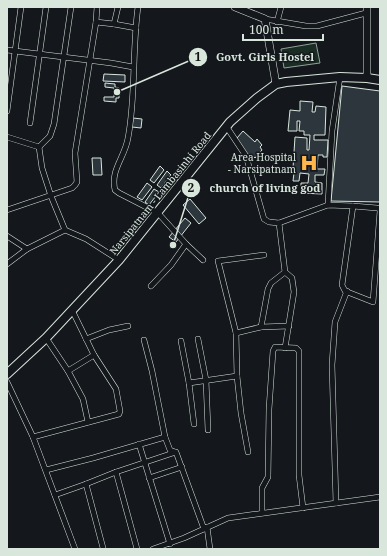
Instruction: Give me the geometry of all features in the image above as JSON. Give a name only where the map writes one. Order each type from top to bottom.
[{"type":"main road","points":[[235,7],[265,19],[276,84],[340,77],[380,80]]},
{"type":"main road","points":[[367,10],[367,78]]},
{"type":"main road","name":"Narsipatnam - Lambasinhi Road","points":[[7,374],[46,338],[119,260],[226,126],[257,98],[276,84]]},
{"type":"street","points":[[7,111],[21,7]]},
{"type":"street","points":[[30,123],[46,7]]},
{"type":"street","points":[[39,147],[50,136],[54,124],[72,7]]},
{"type":"street","points":[[7,210],[72,188],[77,182],[75,153],[96,22],[97,7]]},
{"type":"street","points":[[114,24],[118,7]]},
{"type":"street","points":[[138,7],[131,117],[125,151],[114,173],[115,190],[158,213],[186,244],[203,260]]},
{"type":"street","points":[[277,22],[281,7]]},
{"type":"street","points":[[265,19],[306,26],[317,26],[367,10]]},
{"type":"street","points":[[96,22],[136,28]]},
{"type":"street","points":[[7,50],[40,53],[133,67]]},
{"type":"street","points":[[328,205],[332,132],[340,77]]},
{"type":"street","points":[[226,126],[246,156],[264,219],[269,222],[279,223],[328,205],[353,206],[377,208],[380,210],[373,302],[345,290],[342,286],[353,206]]},
{"type":"street","points":[[7,137],[39,147]]},
{"type":"street","points":[[39,147],[42,168],[51,196],[65,230],[86,239],[119,260]]},
{"type":"street","points":[[279,223],[285,272],[292,278],[294,287],[285,348]]},
{"type":"street","points":[[7,264],[27,249],[65,230]]},
{"type":"street","points":[[7,236],[27,249]]},
{"type":"street","points":[[151,286],[171,265],[186,244]]},
{"type":"street","points":[[248,452],[241,413],[236,333],[218,261],[264,255]]},
{"type":"street","points":[[261,327],[268,289],[271,283],[285,272]]},
{"type":"street","points":[[336,503],[332,365],[335,322],[347,291]]},
{"type":"street","points":[[33,437],[117,415],[120,411],[116,389],[94,355],[72,310]]},
{"type":"street","points":[[86,340],[109,330],[128,326]]},
{"type":"street","points":[[236,333],[261,327],[289,326]]},
{"type":"street","points":[[46,338],[68,371],[83,399],[88,422]]},
{"type":"street","points":[[198,339],[206,380],[208,430]]},
{"type":"street","points":[[144,340],[152,371],[165,437],[170,450],[176,452],[205,528],[210,549]]},
{"type":"street","points":[[181,341],[189,383],[194,424]]},
{"type":"street","points":[[262,513],[262,488],[268,477],[269,409],[273,351],[275,347],[296,348],[299,351],[299,467],[303,508]]},
{"type":"street","points":[[68,371],[94,355]]},
{"type":"street","points":[[189,383],[238,376]]},
{"type":"street","points":[[7,382],[33,437],[75,549]]},
{"type":"street","points":[[46,470],[165,437]]},
{"type":"street","points":[[139,444],[170,544]]},
{"type":"street","points":[[55,495],[144,462],[176,452]]},
{"type":"street","points":[[149,478],[182,467]]},
{"type":"street","points":[[116,472],[137,549]]},
{"type":"street","points":[[86,484],[103,548]]},
{"type":"street","points":[[153,549],[170,544],[228,518],[380,497]]},
{"type":"green space","points":[[316,43],[320,63],[284,68],[281,49]]},
{"type":"building","points":[[104,74],[125,75],[125,82],[103,81]]},
{"type":"building","points":[[105,83],[115,84],[115,87],[119,88],[119,98],[116,98],[116,102],[104,101],[104,97],[114,97],[114,88],[105,87]]},
{"type":"building","points":[[342,86],[380,91],[380,202],[331,201]]},
{"type":"building","points":[[300,101],[313,102],[312,112],[315,112],[316,106],[326,107],[325,135],[314,135],[314,140],[328,140],[327,157],[318,155],[317,169],[325,169],[324,175],[315,175],[315,182],[322,183],[322,194],[301,193],[301,183],[308,183],[309,174],[300,173],[299,181],[293,181],[294,173],[286,172],[286,168],[293,168],[295,137],[307,138],[307,150],[309,150],[310,135],[304,135],[304,131],[299,131],[300,121],[297,121],[297,131],[288,131],[290,110],[300,111]]},
{"type":"building","points":[[133,118],[142,119],[141,128],[132,127]]},
{"type":"building","points":[[243,131],[255,142],[257,139],[262,145],[260,147],[262,150],[255,158],[253,156],[250,159],[241,151],[235,142]]},
{"type":"building","points":[[92,158],[101,158],[102,175],[93,175]]},
{"type":"building","points":[[160,166],[164,170],[154,183],[150,180]]},
{"type":"building","points":[[167,171],[171,175],[161,188],[157,185]]},
{"type":"building","points":[[147,183],[152,187],[142,200],[137,197]]},
{"type":"building","points":[[154,189],[159,192],[149,205],[145,202]]},
{"type":"building","points":[[190,199],[206,218],[199,224],[183,205]]},
{"type":"building","points":[[185,218],[191,223],[176,242],[169,237]]},
{"type":"place","name":"Govt. Girls Hostel","points":[[117,92]]},
{"type":"place","name":"Area Hospital - Narsipatnam","points":[[309,163]]},
{"type":"place","name":"church of living god","points":[[173,245]]}]
